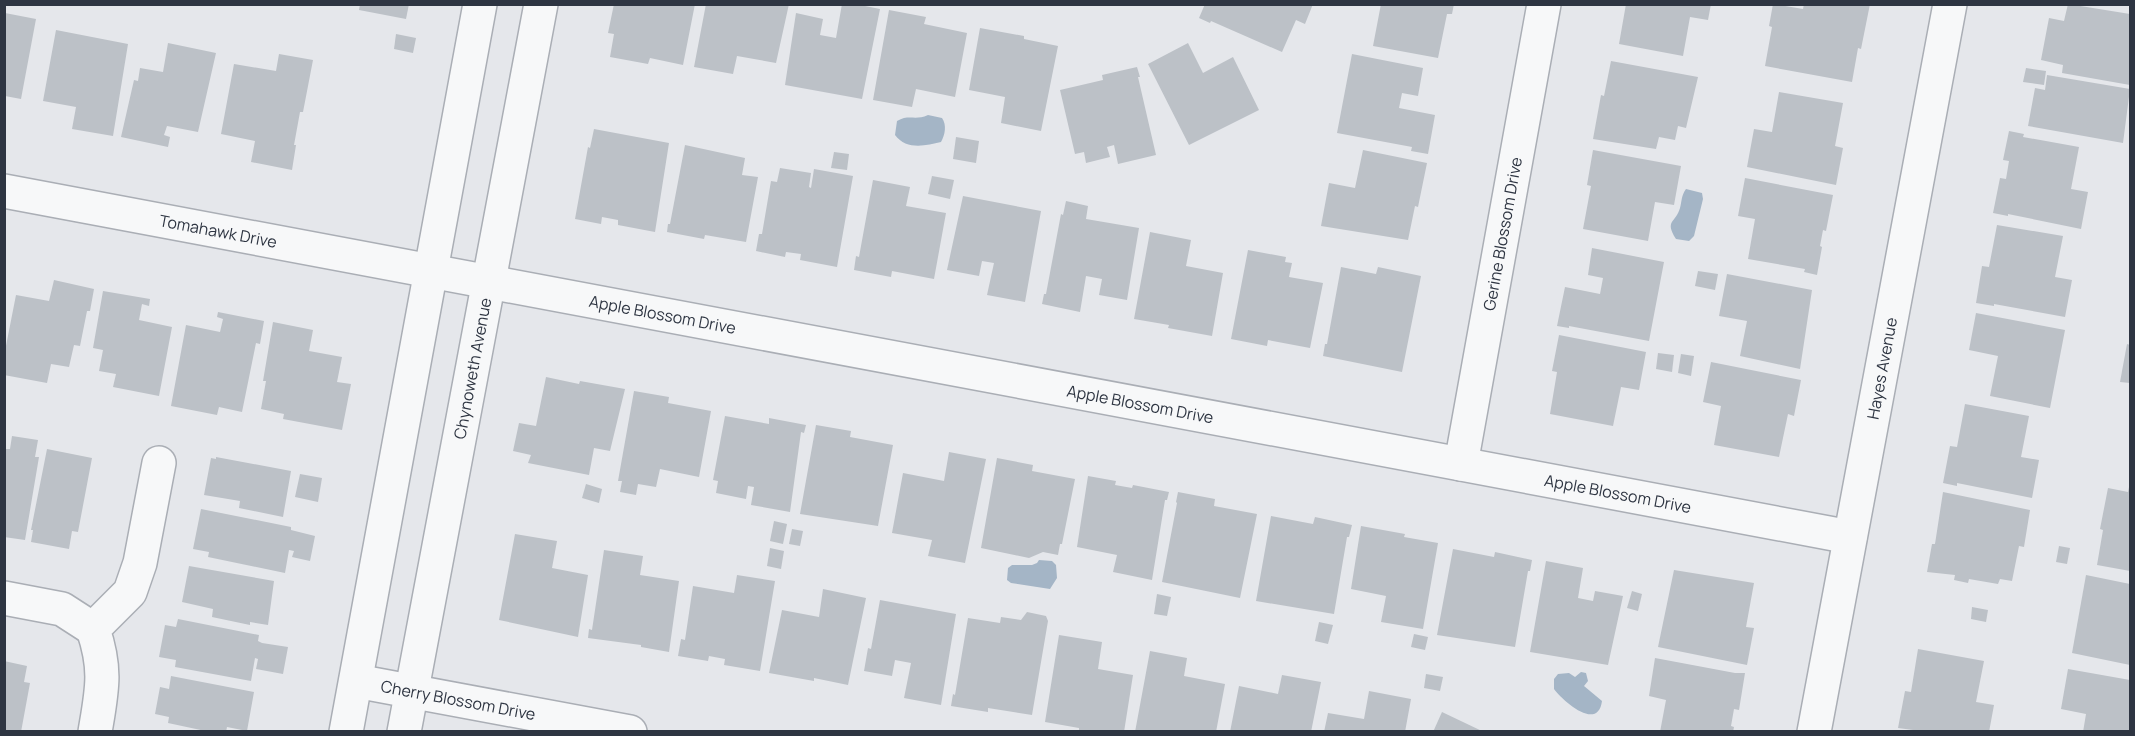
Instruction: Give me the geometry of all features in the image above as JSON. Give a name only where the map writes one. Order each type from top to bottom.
[{"type":"street","points":[[346,732],[480,4]]},
{"type":"street","name":"Chynoweth Avenue","points":[[404,732],[541,4]]},
{"type":"street","name":"Gerine Blossom Drive","points":[[1461,464],[1544,4]]},
{"type":"street","name":"Hayes Avenue","points":[[1814,732],[1950,4]]},
{"type":"street","name":"Tomahawk Drive","points":[[4,191],[430,273]]},
{"type":"street","name":"Apple Blossom Drive","points":[[430,273],[1850,537]]},
{"type":"street","points":[[93,629],[130,592],[140,563],[159,463]]},
{"type":"street","points":[[4,598],[62,609],[93,629],[101,653],[103,687],[95,732]]},
{"type":"street","name":"Cherry Blossom Drive","points":[[356,681],[630,732]]},
{"type":"water","points":[[928,115],[942,118],[944,121],[945,130],[941,142],[916,146],[899,140],[895,135],[897,121]]},
{"type":"water","points":[[1686,189],[1702,193],[1703,199],[1694,236],[1689,241],[1676,239],[1671,228]]},
{"type":"water","points":[[1039,560],[1052,561],[1056,565],[1057,578],[1050,589],[1011,583],[1007,580],[1008,568],[1012,565],[1032,565]]},
{"type":"water","points":[[1581,672],[1586,673],[1588,681],[1584,686],[1602,701],[1599,710],[1594,714],[1587,714],[1572,706],[1554,689],[1554,679],[1558,674],[1569,673],[1575,677]]},
{"type":"building","points":[[360,4],[409,4],[406,19],[359,10]]},
{"type":"building","points":[[614,4],[695,4],[683,65],[650,58],[648,64],[610,57],[614,34],[608,33]]},
{"type":"building","points":[[706,4],[789,4],[776,63],[737,56],[733,74],[694,67]]},
{"type":"building","points":[[842,4],[880,9],[862,99],[785,85],[796,13],[823,19],[820,35],[836,38]]},
{"type":"building","points":[[1205,4],[1313,4],[1305,24],[1296,20],[1282,52],[1199,18]]},
{"type":"building","points":[[1381,4],[1454,4],[1452,14],[1447,14],[1438,58],[1373,46]]},
{"type":"building","points":[[1626,4],[1711,4],[1708,20],[1690,17],[1683,56],[1619,44]]},
{"type":"building","points":[[1773,4],[1803,9],[1804,4],[1870,4],[1852,82],[1765,66],[1772,27],[1769,26]]},
{"type":"building","points":[[2068,4],[2130,14],[2130,85],[2062,73],[2063,65],[2041,60],[2049,18],[2064,21]]},
{"type":"building","points":[[889,10],[926,17],[924,24],[967,33],[955,97],[916,89],[912,107],[873,100]]},
{"type":"building","points":[[5,13],[36,19],[21,99],[5,96]]},
{"type":"building","points":[[980,28],[1024,36],[1024,39],[1058,46],[1041,131],[1001,123],[1005,97],[969,90]]},
{"type":"building","points":[[56,30],[128,44],[113,136],[72,129],[76,107],[43,101]]},
{"type":"building","points":[[396,34],[416,38],[413,53],[394,49]]},
{"type":"building","points":[[168,43],[216,53],[198,132],[167,126],[164,135],[170,137],[168,147],[121,137],[134,80],[138,81],[140,68],[163,72]]},
{"type":"building","points":[[1188,43],[1203,73],[1233,57],[1259,110],[1189,145],[1148,64]]},
{"type":"building","points":[[279,54],[313,60],[303,112],[300,112],[292,170],[251,162],[255,141],[221,134],[234,64],[276,71]]},
{"type":"building","points":[[1352,54],[1423,68],[1418,96],[1402,93],[1399,108],[1435,115],[1428,154],[1411,151],[1412,147],[1337,133]]},
{"type":"building","points":[[1611,61],[1698,77],[1686,128],[1678,126],[1675,140],[1659,137],[1656,149],[1593,139],[1601,95],[1604,96]]},
{"type":"building","points":[[1137,67],[1156,155],[1118,164],[1114,145],[1107,147],[1110,157],[1086,163],[1084,152],[1075,154],[1060,90],[1103,80],[1102,75]]},
{"type":"building","points":[[2026,68],[2046,71],[2044,85],[2023,82]]},
{"type":"building","points":[[2047,75],[2130,89],[2123,143],[2028,126],[2035,88],[2045,90]]},
{"type":"building","points":[[1779,92],[1843,103],[1835,146],[1843,148],[1836,185],[1747,167],[1754,129],[1772,132]]},
{"type":"building","points":[[594,129],[669,143],[655,232],[618,225],[618,220],[602,217],[601,224],[575,219],[588,147],[590,148]]},
{"type":"building","points":[[2009,131],[2024,134],[2023,137],[2079,147],[2071,189],[2088,192],[2081,229],[1993,213],[2000,178],[2006,179],[2009,161],[2003,160]]},
{"type":"building","points":[[956,137],[979,141],[976,163],[953,159]]},
{"type":"building","points":[[685,145],[745,158],[742,175],[758,177],[746,242],[705,235],[704,239],[667,232]]},
{"type":"building","points":[[1363,150],[1427,163],[1418,207],[1415,206],[1408,240],[1321,226],[1329,183],[1355,188]]},
{"type":"building","points":[[1593,150],[1681,166],[1674,205],[1655,202],[1648,241],[1583,229],[1591,186],[1587,185]]},
{"type":"building","points":[[834,152],[849,154],[847,170],[831,168]]},
{"type":"building","points":[[780,168],[811,173],[809,187],[811,188],[814,169],[853,176],[837,267],[800,260],[801,254],[786,252],[785,257],[756,251],[759,234],[762,234],[771,181],[777,182]]},
{"type":"building","points":[[932,176],[954,180],[950,199],[928,194]]},
{"type":"building","points":[[1745,178],[1833,195],[1826,231],[1823,230],[1817,275],[1804,272],[1805,269],[1748,259],[1755,219],[1738,216]]},
{"type":"building","points":[[873,180],[910,187],[906,206],[946,213],[934,279],[892,271],[891,277],[854,270],[856,256],[859,257]]},
{"type":"building","points":[[963,196],[1041,211],[1025,302],[987,295],[994,263],[982,261],[979,276],[947,270]]},
{"type":"building","points":[[1066,201],[1088,206],[1086,219],[1139,228],[1127,300],[1099,295],[1102,279],[1086,276],[1080,312],[1042,304],[1044,294],[1046,294],[1061,214],[1063,215]]},
{"type":"building","points":[[1997,225],[2063,236],[2055,277],[2072,280],[2065,317],[1994,304],[1994,306],[1976,303],[1982,266],[1989,267]]},
{"type":"building","points":[[1150,232],[1191,240],[1186,266],[1223,273],[1212,336],[1134,319]]},
{"type":"building","points":[[1592,248],[1664,262],[1649,341],[1569,326],[1569,328],[1557,326],[1565,287],[1600,294],[1603,278],[1588,275]]},
{"type":"building","points":[[1248,250],[1286,257],[1285,262],[1292,263],[1289,277],[1323,283],[1310,348],[1268,340],[1267,346],[1231,339]]},
{"type":"building","points":[[1341,267],[1376,274],[1378,267],[1421,276],[1402,372],[1323,356]]},
{"type":"building","points":[[1698,271],[1718,274],[1715,290],[1695,286]]},
{"type":"building","points":[[1727,274],[1812,290],[1800,369],[1740,356],[1747,321],[1719,316]]},
{"type":"building","points":[[54,280],[94,289],[80,346],[74,345],[69,367],[51,364],[47,383],[4,375],[4,356],[16,295],[49,301]]},
{"type":"building","points":[[103,291],[150,299],[149,306],[142,304],[139,320],[172,327],[159,396],[113,387],[116,374],[99,371],[103,350],[93,348]]},
{"type":"building","points":[[218,312],[264,321],[260,344],[256,343],[242,412],[219,407],[217,415],[171,406],[186,325],[220,332],[223,319],[217,317]]},
{"type":"building","points":[[1976,313],[2065,330],[2050,408],[1990,396],[1998,356],[1969,350]]},
{"type":"building","points":[[273,322],[313,330],[309,351],[342,357],[337,382],[351,384],[342,430],[283,419],[284,414],[261,409],[266,381],[263,381]]},
{"type":"building","points":[[1559,335],[1646,352],[1639,390],[1621,387],[1613,426],[1550,414],[1557,372],[1552,371]]},
{"type":"building","points":[[2127,344],[2130,345],[2130,383],[2120,382]]},
{"type":"building","points":[[1658,353],[1674,355],[1672,372],[1656,369]]},
{"type":"building","points":[[1681,354],[1694,356],[1691,376],[1678,373]]},
{"type":"building","points":[[1711,362],[1801,380],[1794,416],[1788,414],[1779,457],[1714,445],[1721,406],[1703,402]]},
{"type":"building","points":[[546,377],[579,384],[580,381],[625,389],[610,451],[594,448],[589,475],[528,463],[531,455],[513,451],[519,423],[536,426]]},
{"type":"building","points":[[634,391],[669,397],[668,403],[711,411],[699,477],[660,469],[656,487],[638,484],[636,495],[620,492],[622,481],[618,481]]},
{"type":"building","points":[[1965,404],[2029,416],[2021,457],[2039,460],[2032,498],[1957,483],[1957,486],[1943,483],[1950,446],[1957,447]]},
{"type":"building","points":[[725,416],[769,424],[769,418],[806,425],[804,433],[801,432],[790,512],[751,505],[754,487],[748,486],[746,499],[716,493],[718,481],[713,480]]},
{"type":"building","points":[[816,425],[851,431],[850,437],[893,445],[878,526],[800,514]]},
{"type":"building","points":[[12,436],[38,440],[35,457],[39,457],[25,540],[4,537],[4,449],[10,449]]},
{"type":"building","points":[[47,449],[92,458],[78,532],[72,531],[69,549],[31,542],[33,530],[31,530]]},
{"type":"building","points":[[949,452],[986,459],[965,563],[928,556],[932,540],[892,533],[903,473],[944,481]]},
{"type":"building","points":[[216,457],[291,471],[283,517],[239,508],[240,501],[204,495],[211,458],[216,459]]},
{"type":"building","points":[[997,458],[1033,465],[1032,471],[1075,479],[1058,555],[1043,552],[1029,558],[981,548]]},
{"type":"building","points":[[300,474],[322,478],[318,502],[295,497]]},
{"type":"building","points":[[1088,476],[1116,481],[1115,485],[1132,488],[1133,485],[1169,492],[1165,500],[1152,580],[1113,572],[1117,555],[1077,547]]},
{"type":"building","points":[[586,484],[602,489],[599,503],[582,498]]},
{"type":"building","points":[[2129,487],[2130,571],[2097,565],[2103,530],[2100,529],[2108,488],[2128,492]]},
{"type":"building","points":[[1178,492],[1215,499],[1214,506],[1257,514],[1240,598],[1162,582]]},
{"type":"building","points":[[1943,492],[2030,510],[2024,547],[2019,546],[2012,581],[2000,579],[1998,584],[1969,579],[1968,583],[1954,580],[1955,575],[1927,572],[1932,544],[1935,544]]},
{"type":"building","points":[[201,509],[291,527],[291,530],[315,536],[310,561],[292,557],[294,551],[289,550],[285,573],[208,557],[209,552],[193,549]]},
{"type":"building","points":[[1271,516],[1313,524],[1315,517],[1352,525],[1349,537],[1347,537],[1334,614],[1256,601]]},
{"type":"building","points":[[774,521],[787,524],[783,544],[770,541]]},
{"type":"building","points":[[1361,526],[1438,543],[1423,629],[1381,622],[1386,596],[1351,589]]},
{"type":"building","points":[[792,529],[803,531],[800,546],[789,544]]},
{"type":"building","points":[[515,534],[557,541],[552,568],[588,575],[578,637],[499,620]]},
{"type":"building","points":[[2059,546],[2070,548],[2067,564],[2056,562]]},
{"type":"building","points":[[770,548],[784,551],[781,569],[767,566]]},
{"type":"building","points":[[1453,549],[1494,557],[1495,552],[1532,560],[1530,571],[1528,571],[1515,647],[1437,635]]},
{"type":"building","points":[[604,550],[643,556],[640,575],[679,581],[669,652],[641,647],[641,645],[588,638],[589,629],[592,630]]},
{"type":"building","points":[[1546,561],[1583,568],[1578,598],[1593,601],[1595,591],[1623,596],[1608,665],[1530,652]]},
{"type":"building","points":[[189,566],[274,581],[268,625],[250,622],[250,625],[212,617],[213,609],[182,602]]},
{"type":"building","points":[[1674,570],[1754,583],[1746,627],[1754,628],[1747,665],[1658,647]]},
{"type":"building","points":[[737,575],[775,581],[760,671],[724,665],[725,659],[709,656],[708,661],[678,656],[681,639],[685,640],[693,586],[734,593]]},
{"type":"building","points":[[2086,575],[2130,584],[2130,665],[2072,653]]},
{"type":"building","points":[[823,589],[866,598],[848,685],[814,678],[814,681],[769,673],[782,610],[819,617]]},
{"type":"building","points":[[1632,591],[1642,594],[1638,611],[1627,608]]},
{"type":"building","points":[[1157,594],[1171,597],[1167,616],[1154,614]]},
{"type":"building","points":[[880,600],[956,614],[941,705],[904,698],[911,663],[895,660],[892,676],[864,671],[868,648],[871,649]]},
{"type":"building","points":[[1972,607],[1988,610],[1986,622],[1971,619]]},
{"type":"building","points":[[1027,612],[1046,616],[1048,621],[1032,715],[988,708],[988,712],[951,706],[953,694],[955,695],[968,618],[1000,623],[1001,617],[1021,620]]},
{"type":"building","points":[[178,619],[259,635],[258,641],[262,643],[288,647],[283,674],[256,669],[258,659],[255,658],[251,681],[175,667],[176,660],[159,657],[165,625],[176,627]]},
{"type":"building","points":[[1319,622],[1333,625],[1328,644],[1315,641]]},
{"type":"building","points":[[1414,634],[1428,637],[1425,650],[1411,647]]},
{"type":"building","points":[[1059,635],[1102,642],[1098,669],[1133,675],[1124,732],[1082,732],[1079,728],[1045,722]]},
{"type":"building","points":[[1918,649],[1984,661],[1976,702],[1994,705],[1989,732],[1928,732],[1898,728],[1905,691],[1911,692]]},
{"type":"building","points":[[1150,651],[1187,658],[1184,676],[1225,684],[1216,732],[1135,732]]},
{"type":"building","points":[[1655,658],[1745,673],[1739,710],[1734,709],[1731,726],[1734,727],[1733,732],[1660,732],[1666,700],[1649,696]]},
{"type":"building","points":[[4,661],[27,666],[24,682],[30,683],[21,732],[4,732]]},
{"type":"building","points":[[2068,669],[2130,680],[2130,732],[2083,732],[2086,714],[2061,709]]},
{"type":"building","points":[[1426,674],[1443,677],[1440,691],[1424,688]]},
{"type":"building","points":[[1282,675],[1321,682],[1311,732],[1230,732],[1239,686],[1278,694]]},
{"type":"building","points":[[171,676],[254,692],[247,731],[227,727],[226,732],[210,732],[168,723],[169,717],[155,714],[160,687],[169,689]]},
{"type":"building","points":[[1369,691],[1411,699],[1405,732],[1324,732],[1328,713],[1364,719]]},
{"type":"building","points":[[1442,712],[1484,732],[1433,732]]}]
